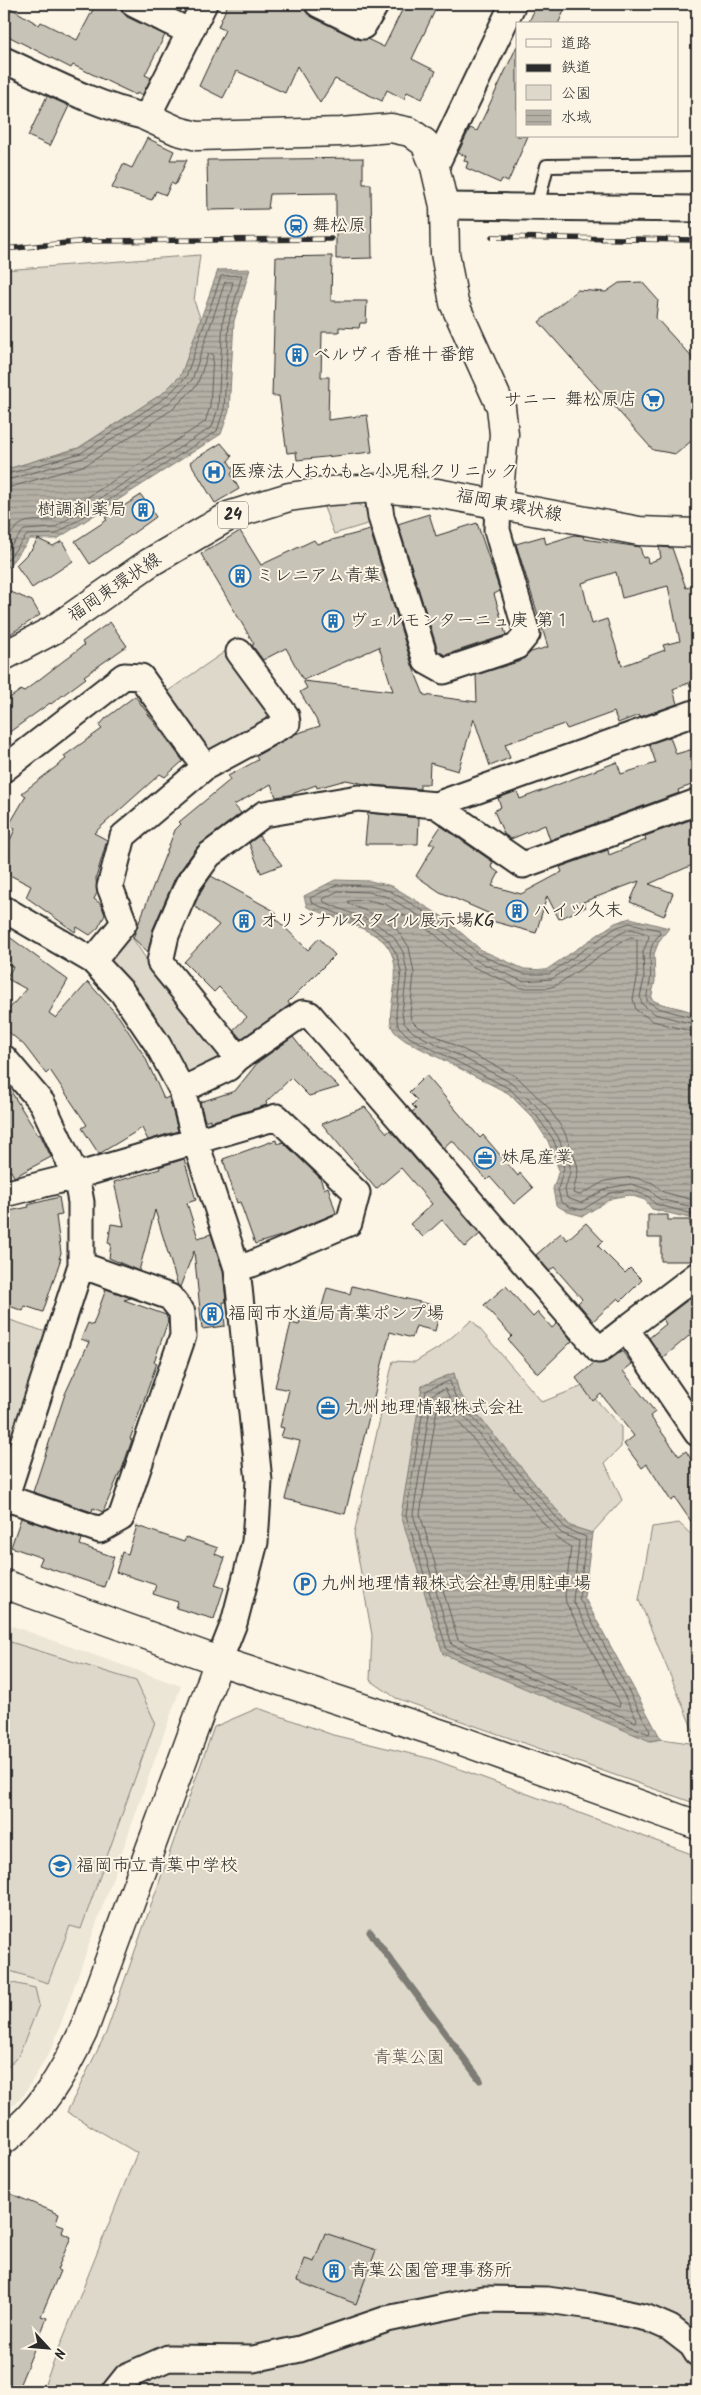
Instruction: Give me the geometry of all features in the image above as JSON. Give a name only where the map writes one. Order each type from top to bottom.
[{"type":"street","points":[[134,4],[190,32]]},
{"type":"street","points":[[147,117],[204,4]]},
{"type":"street","points":[[318,4],[363,26],[376,4]]},
{"type":"street","points":[[436,167],[513,4]]},
{"type":"street","points":[[4,60],[76,94],[124,112],[147,117],[178,131],[197,136],[341,132],[391,128],[410,132],[424,143],[436,167],[444,206],[446,253],[454,303],[501,407],[504,434],[497,530],[526,634],[516,647],[444,671],[426,661],[381,517],[377,488]]},
{"type":"street","points":[[444,206],[697,209]]},
{"type":"street","name":"福岡東環状線","points":[[4,656],[53,630],[149,564],[231,515],[289,497],[330,491],[377,488],[437,493],[639,531],[697,533]]},
{"type":"street","points":[[93,960],[124,923],[110,887],[123,836],[205,767],[286,723],[286,716],[239,652]]},
{"type":"street","points":[[4,769],[124,676],[141,677],[205,767]]},
{"type":"street","points":[[238,1058],[160,962],[166,935],[188,884],[209,855],[264,814],[358,798],[436,805],[697,712]]},
{"type":"street","points":[[436,805],[523,865],[697,802]]},
{"type":"street","points":[[4,909],[93,960],[122,992],[158,1045],[182,1090],[237,1268],[259,1481],[255,1542],[234,1623],[83,2032],[65,2069],[38,2108],[4,2140]]},
{"type":"street","points":[[182,1090],[228,1068],[238,1058],[303,1013],[309,1014],[599,1350],[697,1275]]},
{"type":"street","points":[[4,1058],[42,1103],[76,1176],[81,1202],[81,1265],[4,1499],[100,1530],[121,1518],[183,1336],[182,1312],[170,1297],[81,1265]]},
{"type":"street","points":[[4,1194],[76,1176],[278,1117],[357,1193],[349,1223],[252,1264],[237,1268]]},
{"type":"street","points":[[626,1329],[694,1420]]},
{"type":"street","points":[[4,1584],[219,1661],[451,1737],[697,1825]]},
{"type":"street","points":[[115,2391],[127,2376],[168,2358],[253,2359],[300,2349],[387,2319],[483,2298],[547,2300],[592,2306],[647,2318],[670,2328],[692,2345],[697,2353]]},
{"type":"lane","points":[[537,207],[547,166],[697,164]]},
{"type":"shaded area","name":"福岡市立青葉中学校","points":[[4,1623],[181,1686],[53,2046],[24,2095],[4,2114]]},
{"type":"green space","points":[[200,255],[194,301],[201,320],[181,375],[163,393],[78,448],[4,470],[4,270]]},
{"type":"green space","points":[[322,502],[359,504],[377,521],[334,534]]},
{"type":"green space","points":[[233,646],[281,721],[209,757],[165,693]]},
{"type":"green space","points":[[126,928],[150,965],[226,1050],[223,1062],[187,1075],[102,958]]},
{"type":"green space","points":[[4,1318],[52,1334],[4,1474]]},
{"type":"green space","points":[[472,1320],[542,1402],[583,1386],[621,1427],[621,1447],[605,1463],[622,1500],[592,1533],[570,1526],[459,1393],[454,1373],[422,1386],[650,1741],[661,1739],[697,1744],[697,1804],[396,1698],[370,1680],[372,1635],[354,1534],[393,1361],[415,1362],[440,1347]]},
{"type":"green space","points":[[679,1523],[697,1540],[697,1740],[639,1600],[652,1527]]},
{"type":"green space","name":"福岡市立青葉中学校","points":[[4,1640],[136,1681],[155,1722],[81,1929],[70,1926],[48,1983],[4,1969]]},
{"type":"green space","name":"青葉公園","points":[[258,1708],[333,1735],[432,1759],[697,1856],[697,2391],[42,2391],[137,2153],[67,2112],[106,2033],[214,1727]]},
{"type":"green space","points":[[4,1981],[35,1988],[39,2005],[19,2055],[4,2071]]},
{"type":"water","points":[[250,269],[234,321],[229,411],[221,434],[57,539],[30,539],[4,572],[4,470],[79,448],[163,393],[181,375],[218,270]]},
{"type":"water","points":[[335,880],[370,881],[392,886],[443,917],[481,950],[524,969],[546,970],[615,923],[630,918],[669,928],[659,941],[654,954],[655,981],[651,999],[697,1015],[697,1220],[652,1209],[645,1200],[630,1195],[612,1198],[583,1216],[568,1212],[556,1205],[553,1189],[559,1170],[548,1141],[533,1118],[508,1093],[406,1041],[397,1034],[391,1023],[395,965],[391,953],[384,942],[358,927],[307,907],[304,896]]},
{"type":"water","points":[[454,1373],[459,1393],[570,1526],[592,1533],[584,1597],[661,1739],[650,1741],[443,1654],[401,1515],[422,1386]]},
{"type":"building","points":[[4,4],[39,25],[41,22],[77,40],[96,4],[120,4],[122,11],[127,17],[165,35],[145,75],[151,78],[142,96],[137,93],[136,95],[73,65],[71,68],[4,34]]},
{"type":"building","points":[[228,4],[303,4],[306,12],[312,17],[357,39],[367,39],[384,47],[405,4],[438,4],[412,59],[436,71],[422,99],[407,92],[404,99],[387,90],[382,101],[335,79],[320,103],[297,66],[285,93],[237,71],[223,98],[199,86],[225,30],[218,27]]},
{"type":"building","points":[[537,4],[554,4],[565,9],[559,22],[529,22]]},
{"type":"building","points":[[516,48],[516,138],[527,138],[508,182],[502,179],[500,183],[466,168],[468,162],[464,161],[466,156],[458,153],[470,128],[477,131]]},
{"type":"building","points":[[47,96],[69,106],[50,146],[28,136]]},
{"type":"building","points":[[147,138],[174,151],[170,160],[187,160],[175,185],[171,183],[166,195],[156,191],[152,200],[112,188],[123,164],[132,168]]},
{"type":"building","points":[[363,158],[363,184],[371,184],[372,258],[336,259],[336,193],[270,194],[268,209],[208,210],[207,160]]},
{"type":"building","points":[[332,256],[331,301],[367,301],[366,323],[360,323],[359,328],[339,327],[339,332],[322,332],[321,377],[329,377],[328,420],[367,415],[372,452],[297,460],[296,452],[287,453],[279,396],[272,396],[276,257]]},
{"type":"building","name":"サニー 舞松原店","points":[[642,282],[658,300],[656,318],[697,363],[697,436],[676,454],[653,450],[539,322],[577,290],[606,292],[619,283]]},
{"type":"building","name":"医療法人おかもと小児科クリニック","points":[[221,443],[232,456],[228,461],[234,470],[231,474],[239,489],[215,503],[190,462]]},
{"type":"building","points":[[141,495],[156,517],[90,564],[75,541],[107,520],[105,518]]},
{"type":"building","points":[[429,514],[436,536],[477,523],[500,591],[494,594],[506,635],[445,655],[438,651],[398,524]]},
{"type":"building","points":[[370,530],[412,665],[424,695],[477,702],[476,675],[521,661],[531,652],[548,647],[516,544],[544,536],[546,544],[574,535],[583,536],[584,539],[640,547],[643,558],[647,557],[648,563],[661,558],[659,547],[672,548],[686,588],[697,585],[697,685],[690,686],[689,683],[673,689],[677,704],[640,717],[639,715],[618,723],[614,712],[567,729],[564,724],[505,744],[510,758],[490,766],[474,719],[458,771],[430,763],[429,784],[420,784],[420,789],[370,785],[346,780],[317,788],[316,785],[289,795],[276,797],[271,784],[234,805],[241,813],[197,847],[175,878],[153,929],[148,952],[133,938],[175,830],[181,824],[179,822],[230,780],[228,776],[258,760],[256,756],[295,734],[320,726],[300,692],[307,688],[303,681],[393,691],[379,647],[303,680],[286,648],[263,660],[252,645],[254,644],[201,554],[240,531],[261,565],[314,540],[317,544]],"holes":[[[616,572],[622,598],[668,586],[680,641],[663,645],[665,650],[622,666],[607,619],[592,624],[582,583]]]},
{"type":"building","points":[[38,539],[53,546],[62,541],[73,561],[32,588],[16,565],[32,549]]},
{"type":"building","points":[[4,589],[32,601],[40,615],[4,638]]},
{"type":"building","points":[[110,622],[127,646],[84,676],[86,678],[51,704],[4,736],[4,702],[21,690],[23,692],[84,645],[82,642]]},
{"type":"building","points":[[135,696],[183,761],[165,777],[160,774],[94,833],[107,840],[96,878],[97,893],[94,899],[101,904],[105,915],[98,928],[90,935],[77,927],[75,932],[26,897],[31,886],[4,872],[4,854],[15,829],[9,825],[26,796],[22,793],[66,759],[64,756],[102,729],[99,726],[106,718]]},
{"type":"building","points":[[670,737],[676,754],[697,748],[697,783],[678,790],[679,793],[550,840],[545,825],[511,839],[504,834],[494,811],[501,807],[498,798],[517,791],[520,799],[617,762],[621,774],[656,763],[649,744]]},
{"type":"building","points":[[368,813],[419,818],[418,844],[365,844]]},
{"type":"building","points":[[690,820],[697,836],[697,863],[649,884],[673,893],[664,916],[630,902],[639,881],[583,902],[586,907],[559,919],[547,896],[536,933],[488,920],[490,914],[440,892],[416,876],[435,844],[429,844],[441,826],[493,862],[491,867],[499,873],[492,886],[521,894],[562,872],[560,867],[608,850],[609,855],[646,840],[645,836]]},
{"type":"building","points":[[259,836],[282,865],[261,873],[249,843]]},
{"type":"building","points":[[211,876],[276,912],[276,919],[308,950],[319,938],[335,955],[288,1002],[290,1005],[241,1039],[233,1030],[247,1017],[219,987],[214,992],[184,962],[219,925],[194,906]]},
{"type":"building","points":[[4,933],[68,980],[49,1013],[56,1018],[88,982],[119,1017],[145,1057],[164,1099],[169,1097],[178,1131],[148,1140],[142,1128],[99,1154],[82,1128],[87,1125],[50,1070],[46,1074],[24,1045],[4,1028],[4,1015],[26,989],[6,978],[13,967],[4,962]]},
{"type":"building","points":[[293,1037],[311,1060],[339,1087],[309,1096],[291,1078],[266,1102],[267,1105],[210,1122],[210,1119],[205,1121],[200,1102],[235,1091],[258,1062]]},
{"type":"building","points":[[426,1075],[480,1138],[483,1135],[518,1176],[520,1173],[533,1188],[514,1204],[490,1177],[487,1180],[452,1140],[443,1148],[412,1112],[416,1109],[412,1105],[417,1100],[409,1092]]},
{"type":"building","points":[[4,1080],[38,1135],[40,1134],[51,1157],[14,1177],[11,1171],[4,1173]]},
{"type":"building","points":[[365,1107],[387,1133],[390,1130],[480,1234],[465,1247],[442,1220],[423,1237],[410,1224],[432,1204],[401,1168],[376,1189],[322,1124]]},
{"type":"building","points":[[276,1140],[277,1144],[283,1142],[320,1178],[324,1189],[328,1187],[336,1213],[284,1235],[255,1244],[240,1202],[237,1203],[223,1159]]},
{"type":"building","points":[[184,1159],[196,1200],[187,1203],[198,1238],[211,1234],[223,1271],[226,1302],[223,1302],[225,1326],[202,1329],[194,1251],[180,1287],[178,1286],[155,1210],[139,1271],[109,1258],[111,1244],[108,1243],[111,1224],[124,1226],[114,1182],[160,1169],[159,1167]]},
{"type":"building","points":[[59,1197],[62,1215],[56,1216],[61,1253],[59,1259],[61,1258],[43,1312],[25,1306],[23,1311],[4,1304],[4,1212],[29,1207],[28,1205]]},
{"type":"building","points":[[648,1215],[668,1215],[668,1220],[690,1220],[690,1225],[697,1225],[697,1261],[661,1261],[661,1238],[648,1238]]},
{"type":"building","points":[[586,1223],[603,1241],[598,1246],[625,1273],[630,1268],[642,1280],[621,1301],[618,1298],[593,1321],[578,1303],[582,1299],[554,1267],[549,1271],[536,1255],[561,1233],[567,1240]]},
{"type":"building","name":"九州地理情報株式会社","points":[[352,1286],[441,1307],[435,1331],[416,1326],[412,1338],[390,1332],[345,1514],[285,1499],[300,1441],[281,1437],[284,1428],[280,1427],[289,1390],[275,1387],[291,1323],[299,1325],[301,1317],[318,1321],[327,1288],[350,1294]]},
{"type":"building","points":[[506,1286],[533,1317],[538,1312],[552,1328],[557,1323],[572,1341],[538,1374],[508,1340],[512,1336],[484,1305]]},
{"type":"building","points":[[106,1289],[131,1298],[124,1300],[166,1315],[168,1321],[154,1362],[157,1363],[130,1439],[132,1440],[121,1472],[103,1512],[93,1508],[92,1512],[33,1492],[65,1394],[89,1342],[81,1339],[88,1323],[93,1325]]},
{"type":"building","points":[[697,1293],[697,1329],[663,1358],[649,1338],[666,1324],[663,1319]]},
{"type":"building","points":[[622,1351],[632,1364],[623,1371],[655,1412],[650,1416],[679,1456],[686,1451],[697,1469],[697,1530],[675,1498],[671,1501],[647,1464],[642,1468],[624,1444],[634,1436],[601,1394],[593,1401],[576,1378],[594,1363],[607,1362]]},
{"type":"building","points":[[21,1518],[82,1539],[80,1545],[114,1557],[104,1587],[39,1565],[42,1558],[11,1547]]},
{"type":"building","points":[[137,1526],[184,1542],[186,1537],[218,1548],[215,1554],[225,1558],[215,1585],[224,1588],[214,1619],[176,1608],[178,1602],[153,1594],[156,1585],[116,1572],[122,1552],[128,1554]]},
{"type":"building","points":[[4,2191],[59,2214],[56,2223],[64,2226],[62,2233],[71,2237],[57,2270],[60,2271],[41,2316],[47,2318],[17,2391],[4,2391]]},
{"type":"building","name":"青葉公園管理事務所","points":[[325,2233],[376,2250],[356,2304],[297,2281],[305,2259],[314,2262]]},
{"type":"waterway","points":[[370,1932],[480,2080]]},
{"type":"railway","points":[[492,237],[697,240]]},
{"type":"railway","points":[[4,249],[88,241],[331,239]]},
{"type":"place","name":"舞松原","points":[[296,226]]},
{"type":"place","name":"ベルヴィ香椎十番館","points":[[297,355]]},
{"type":"place","name":"サニー 舞松原店","points":[[653,400]]},
{"type":"place","name":"医療法人おかもと小児科クリニック","points":[[214,472]]},
{"type":"place","name":"樹調剤薬局","points":[[143,510]]},
{"type":"place","name":"ミレニアム青葉","points":[[240,576]]},
{"type":"place","name":"ヴェルモンターニュ庚 第１","points":[[333,621]]},
{"type":"place","name":"ハイツ久末","points":[[517,911]]},
{"type":"place","name":"オリジナルスタイル展示場KG","points":[[244,921]]},
{"type":"place","name":"妹尾産業","points":[[485,1158]]},
{"type":"place","name":"福岡市水道局青葉ポンプ場","points":[[212,1314]]},
{"type":"place","name":"九州地理情報株式会社","points":[[328,1408]]},
{"type":"place","name":"九州地理情報株式会社専用駐車場","points":[[305,1584]]},
{"type":"place","name":"福岡市立青葉中学校","points":[[60,1866]]},
{"type":"place","name":"青葉公園管理事務所","points":[[334,2271]]}]
